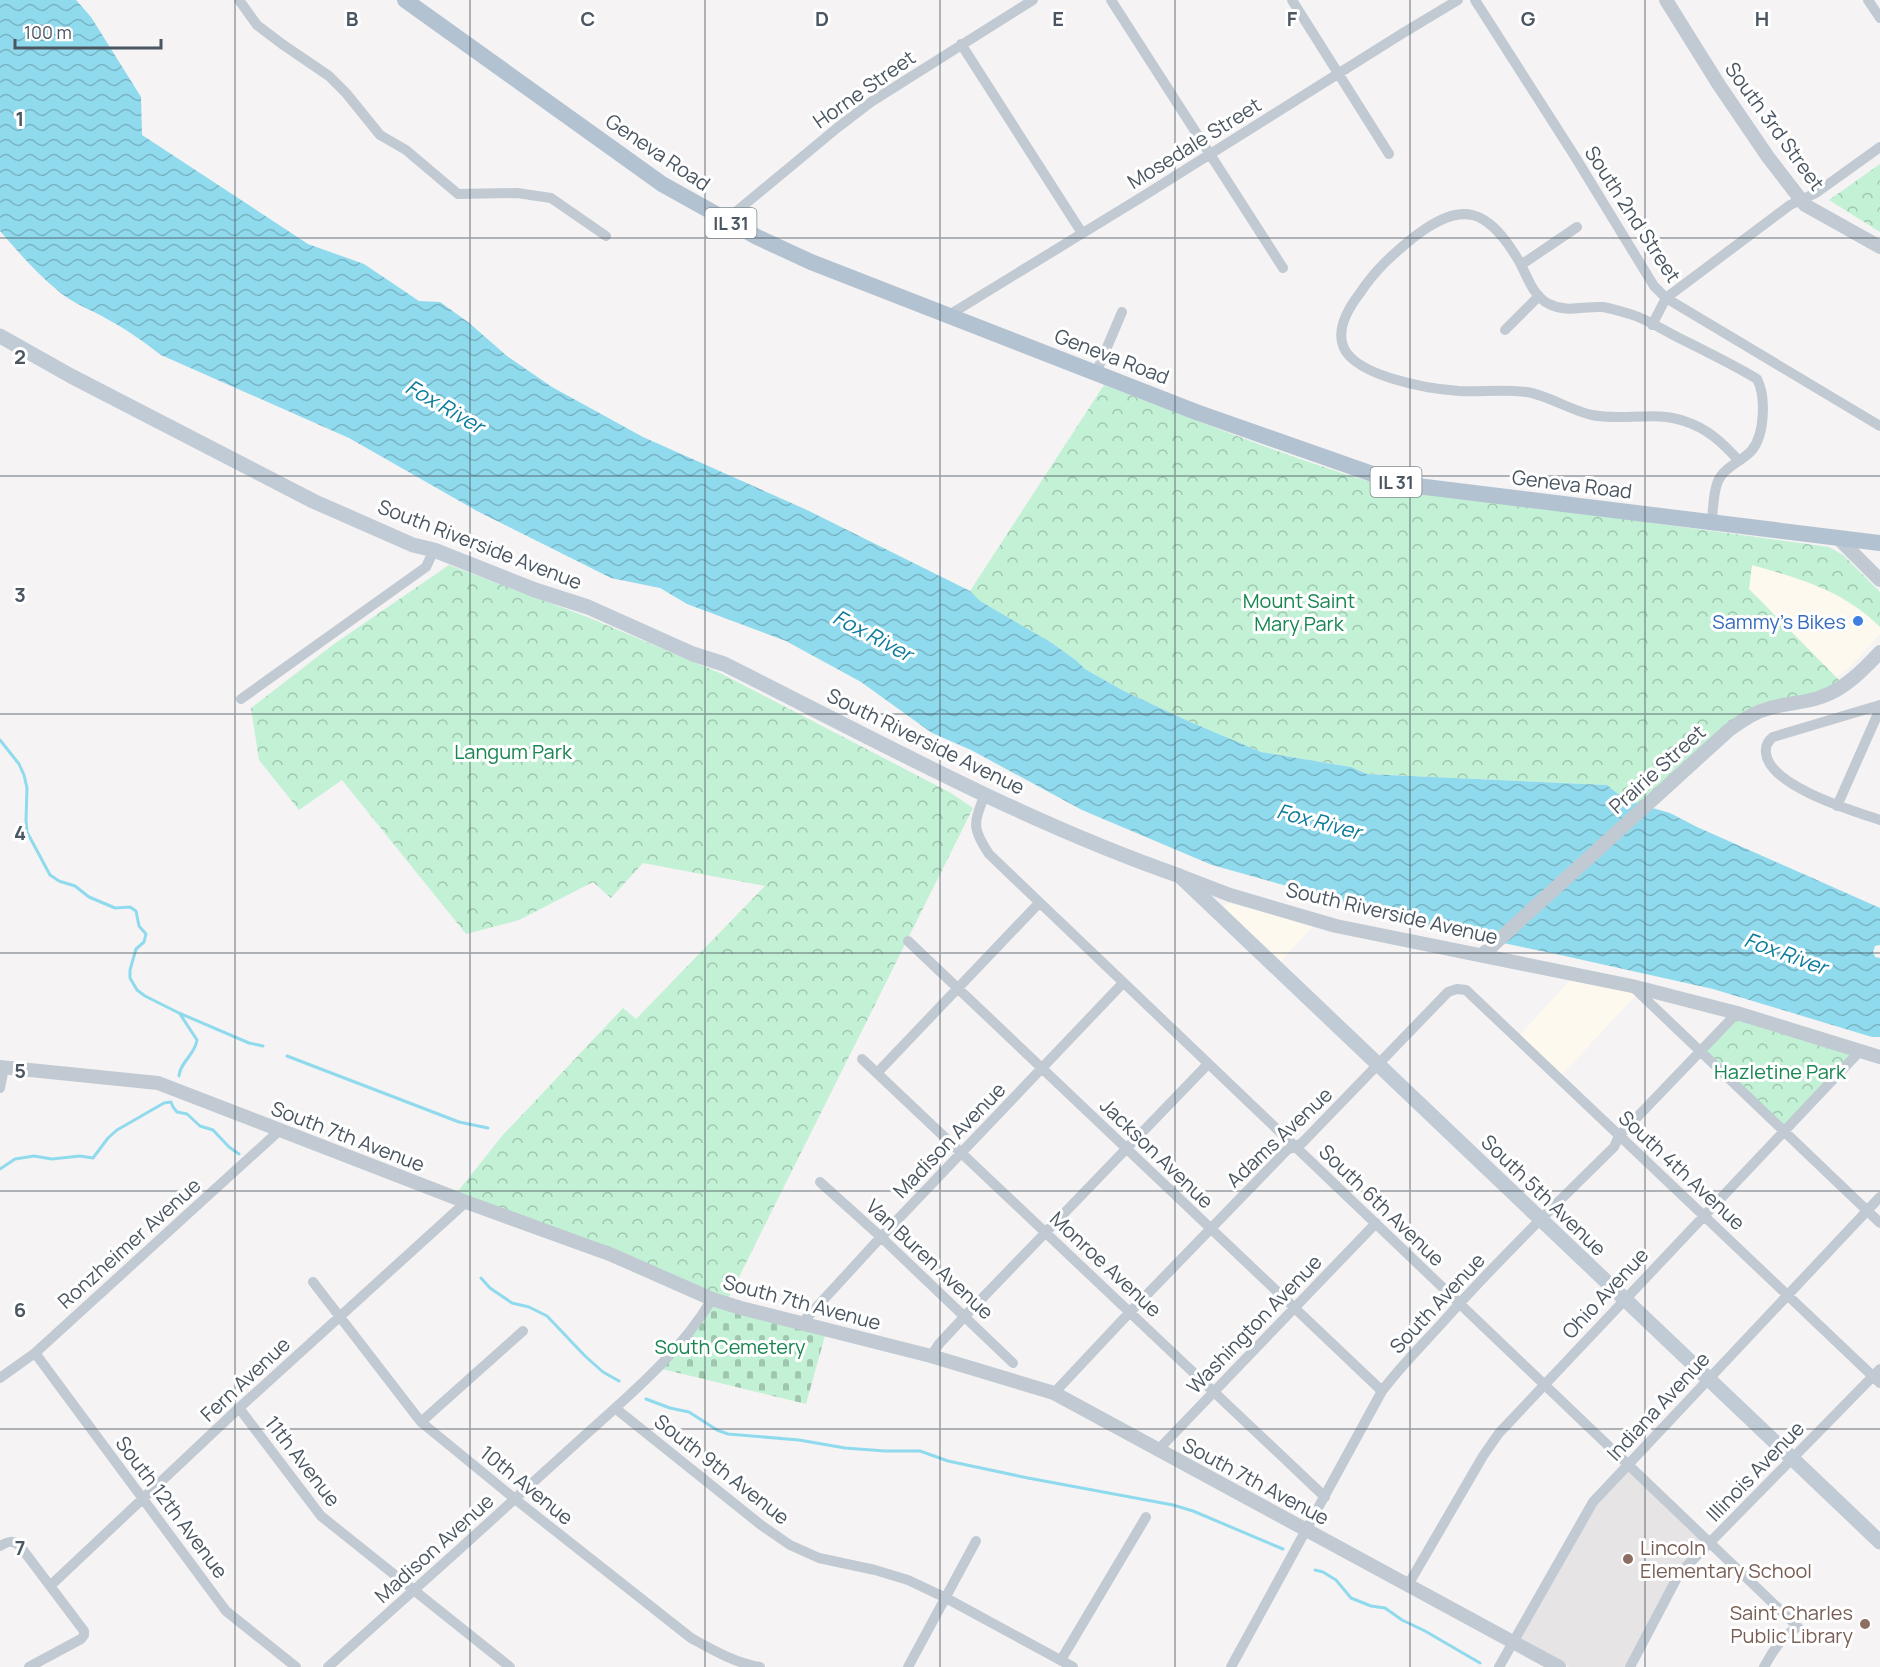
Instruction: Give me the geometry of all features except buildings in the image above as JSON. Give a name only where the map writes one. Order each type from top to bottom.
[{"type":"main road","name":"Geneva Road","points":[[405,0],[662,184],[765,242],[1196,412],[1401,484],[1880,543]]},
{"type":"main road","name":"South Riverside Avenue","points":[[0,336],[71,376],[313,501],[413,545],[435,550],[535,590],[588,607],[693,654],[724,664],[1069,834],[1180,876]]},
{"type":"main road","name":"South 5th Avenue","points":[[1180,876],[1539,1220],[1879,1540]]},
{"type":"street","points":[[239,0],[257,25],[329,76],[380,135],[406,150],[458,194],[517,193],[551,198],[606,236]]},
{"type":"street","name":"Horne Street","points":[[726,220],[871,102],[1033,0]]},
{"type":"street","points":[[1111,0],[1283,268]]},
{"type":"street","points":[[1292,0],[1389,154]]},
{"type":"street","name":"Mosedale Street","points":[[949,315],[1458,0]]},
{"type":"street","name":"South 2nd Street","points":[[1475,0],[1654,286],[1666,298],[1880,426]]},
{"type":"street","name":"South 3rd Street","points":[[1666,0],[1725,94],[1805,205],[1880,247]]},
{"type":"street","points":[[1868,0],[1880,18]]},
{"type":"street","points":[[961,44],[1082,233]]},
{"type":"street","points":[[1652,325],[1666,298],[1790,205],[1816,193],[1880,147]]},
{"type":"street","points":[[1712,522],[1718,480],[1752,450],[1758,440],[1763,403],[1761,387],[1757,379],[1633,315],[1603,308],[1563,309],[1549,305],[1539,296],[1498,231],[1486,220],[1466,213],[1444,217],[1434,222],[1385,260],[1353,302],[1344,321],[1341,333],[1343,347],[1354,361],[1391,378],[1422,386],[1462,391],[1530,393],[1590,414],[1614,418],[1672,418],[1685,421],[1719,439],[1738,461]]},
{"type":"street","points":[[1521,265],[1577,227]]},
{"type":"street","points":[[1505,330],[1539,296]]},
{"type":"street","points":[[1096,373],[1122,312]]},
{"type":"street","points":[[1839,539],[1880,580]]},
{"type":"street","points":[[241,699],[426,567],[435,550]]},
{"type":"street","name":"Prairie Street","points":[[1482,955],[1729,730],[1749,716],[1770,708],[1820,698],[1840,688],[1861,672],[1880,652]]},
{"type":"street","points":[[1837,806],[1880,707]]},
{"type":"street","points":[[1880,707],[1786,733],[1769,741],[1766,746],[1766,756],[1774,769],[1798,787],[1837,806],[1880,820]]},
{"type":"street","name":"South 6th Avenue","points":[[985,794],[975,821],[978,838],[988,854],[1798,1627],[1789,1632],[1778,1644],[1764,1667]]},
{"type":"street","name":"South Riverside Avenue","points":[[1180,876],[1230,894],[1336,926],[1632,986],[1737,1014],[1873,1056]]},
{"type":"street","points":[[877,1073],[1039,903]]},
{"type":"street","name":"Jackson Avenue","points":[[909,941],[1382,1391]]},
{"type":"street","name":"Madison Avenue","points":[[802,1323],[1123,983]]},
{"type":"street","points":[[1632,986],[1880,1223]]},
{"type":"street","name":"Adams Avenue","points":[[1054,1394],[1287,1150],[1302,1143],[1448,992],[1457,988]]},
{"type":"street","name":"South 4th Avenue","points":[[1457,988],[1466,990],[1703,1216],[1878,1376]]},
{"type":"street","name":"South Avenue","points":[[1230,1667],[1382,1391],[1392,1377],[1539,1220],[1614,1147],[1619,1136],[1737,1014]]},
{"type":"street","name":"Ohio Avenue","points":[[1408,1585],[1498,1433],[1783,1132],[1873,1056]]},
{"type":"street","name":"Monroe Avenue","points":[[861,1059],[1325,1497]]},
{"type":"street","points":[[931,1356],[965,1316],[1208,1064]]},
{"type":"street","points":[[0,1088],[2,1067]]},
{"type":"street","name":"South 7th Avenue","points":[[2,1067],[158,1083],[466,1202],[612,1255],[712,1299],[931,1356],[1054,1394],[1559,1667]]},
{"type":"street","name":"Ronzheimer Avenue","points":[[0,1378],[35,1353],[280,1130]]},
{"type":"street","name":"Van Buren Avenue","points":[[820,1182],[1013,1363]]},
{"type":"street","name":"Indiana Avenue","points":[[1499,1667],[1593,1502],[1880,1197]]},
{"type":"street","name":"Fern Avenue","points":[[50,1586],[239,1408],[466,1202]]},
{"type":"street","name":"Washington Avenue","points":[[1158,1450],[1376,1223]]},
{"type":"street","name":"10th Avenue","points":[[313,1282],[421,1422],[691,1638],[721,1655],[760,1667]]},
{"type":"street","name":"Madison Avenue","points":[[328,1667],[615,1408],[681,1343],[712,1299]]},
{"type":"street","points":[[421,1422],[523,1331]]},
{"type":"street","name":"South 12th Avenue","points":[[35,1353],[226,1611],[296,1667]]},
{"type":"street","name":"Illinois Avenue","points":[[1630,1667],[1679,1574],[1791,1459],[1878,1376]]},
{"type":"street","name":"11th Avenue","points":[[239,1408],[321,1516],[510,1667]]},
{"type":"street","name":"South 9th Avenue","points":[[615,1408],[761,1526],[790,1545],[819,1558],[908,1580],[946,1598],[1073,1667]]},
{"type":"street","points":[[1061,1660],[1146,1517]]},
{"type":"street","points":[[908,1667],[976,1541]]},
{"type":"street","points":[[0,1546],[7,1542],[16,1543],[84,1631],[81,1639],[29,1667]]},
{"type":"shaded area","points":[[1752,565],[1802,579],[1837,595],[1870,617],[1880,627],[1880,634],[1849,668],[1836,677],[1749,589]]},
{"type":"shaded area","points":[[1230,903],[1313,926],[1280,962],[1226,911],[1224,905]]},
{"type":"shaded area","points":[[1571,979],[1630,989],[1635,996],[1560,1077],[1518,1037]]},
{"type":"shaded area","name":"Lincoln Elementary School","points":[[1628,1469],[1705,1544],[1675,1574],[1626,1667],[1569,1667],[1519,1640],[1597,1503]]},
{"type":"green space","points":[[1880,164],[1880,232],[1829,200]]},
{"type":"green space","name":"Mount Saint Mary Park","points":[[1104,385],[1280,452],[1388,487],[1829,547],[1843,555],[1880,592],[1880,627],[1837,595],[1787,575],[1752,565],[1749,589],[1842,683],[1817,694],[1770,704],[1642,805],[1617,793],[1607,785],[1367,774],[1351,767],[1261,752],[1124,691],[1085,669],[1052,643],[979,601],[970,591]]},
{"type":"green space","name":"Langum Park","points":[[449,565],[585,616],[720,673],[951,793],[973,808],[726,1303],[455,1195],[502,1136],[623,1008],[636,1019],[765,886],[643,863],[611,898],[593,882],[519,920],[466,934],[342,780],[299,810],[259,760],[251,708],[334,644]]},
{"type":"green space","name":"Hazletine Park","points":[[1739,1015],[1854,1052],[1783,1129],[1704,1052]]},
{"type":"green space","name":"South Cemetery","points":[[713,1301],[826,1332],[806,1404],[658,1368]]},
{"type":"water","name":"Fox River","points":[[0,0],[76,0],[91,17],[141,97],[142,135],[308,244],[364,264],[419,301],[440,302],[468,322],[507,356],[552,387],[643,437],[807,510],[970,591],[980,601],[1052,643],[1085,669],[1124,691],[1261,752],[1351,767],[1367,774],[1607,785],[1617,793],[1642,805],[1670,813],[1880,908],[1880,945],[1875,946],[1873,952],[1875,957],[1880,958],[1880,1037],[1872,1037],[1713,989],[1406,923],[1319,895],[1212,865],[1082,810],[971,750],[932,733],[861,682],[786,641],[687,604],[660,588],[611,578],[477,511],[349,438],[161,355],[121,327],[62,294],[37,272],[0,231]]},
{"type":"waterway","points":[[0,740],[19,764],[24,775],[27,788],[27,832],[50,875],[59,881],[75,886],[89,897],[115,908],[130,907],[136,911],[139,926],[146,934],[144,942],[136,949],[130,970],[130,978],[137,990],[179,1013],[249,1043],[263,1046]]},
{"type":"waterway","points":[[179,1076],[197,1040],[180,1014]]},
{"type":"waterway","points":[[287,1056],[459,1122],[488,1128]]},
{"type":"waterway","points":[[0,1169],[15,1159],[34,1156],[52,1159],[80,1156],[93,1158],[117,1130],[164,1103],[171,1102],[177,1112],[187,1114],[200,1126],[213,1130],[239,1154]]},
{"type":"waterway","points":[[481,1278],[490,1288],[512,1303],[529,1307],[547,1316],[585,1356],[603,1372],[619,1381]]},
{"type":"waterway","points":[[646,1399],[689,1412],[717,1430],[728,1434],[799,1440],[845,1448],[920,1451],[948,1461],[1173,1505],[1193,1511],[1283,1549]]},
{"type":"waterway","points":[[1315,1570],[1336,1580],[1351,1598],[1371,1606],[1385,1608],[1402,1620],[1480,1663]]},
{"type":"place","name":"Sammy's Bikes","points":[[1858,621]]},
{"type":"place","name":"Lincoln Elementary School","points":[[1628,1559]]},
{"type":"place","name":"Saint Charles Public Library","points":[[1865,1624]]}]
